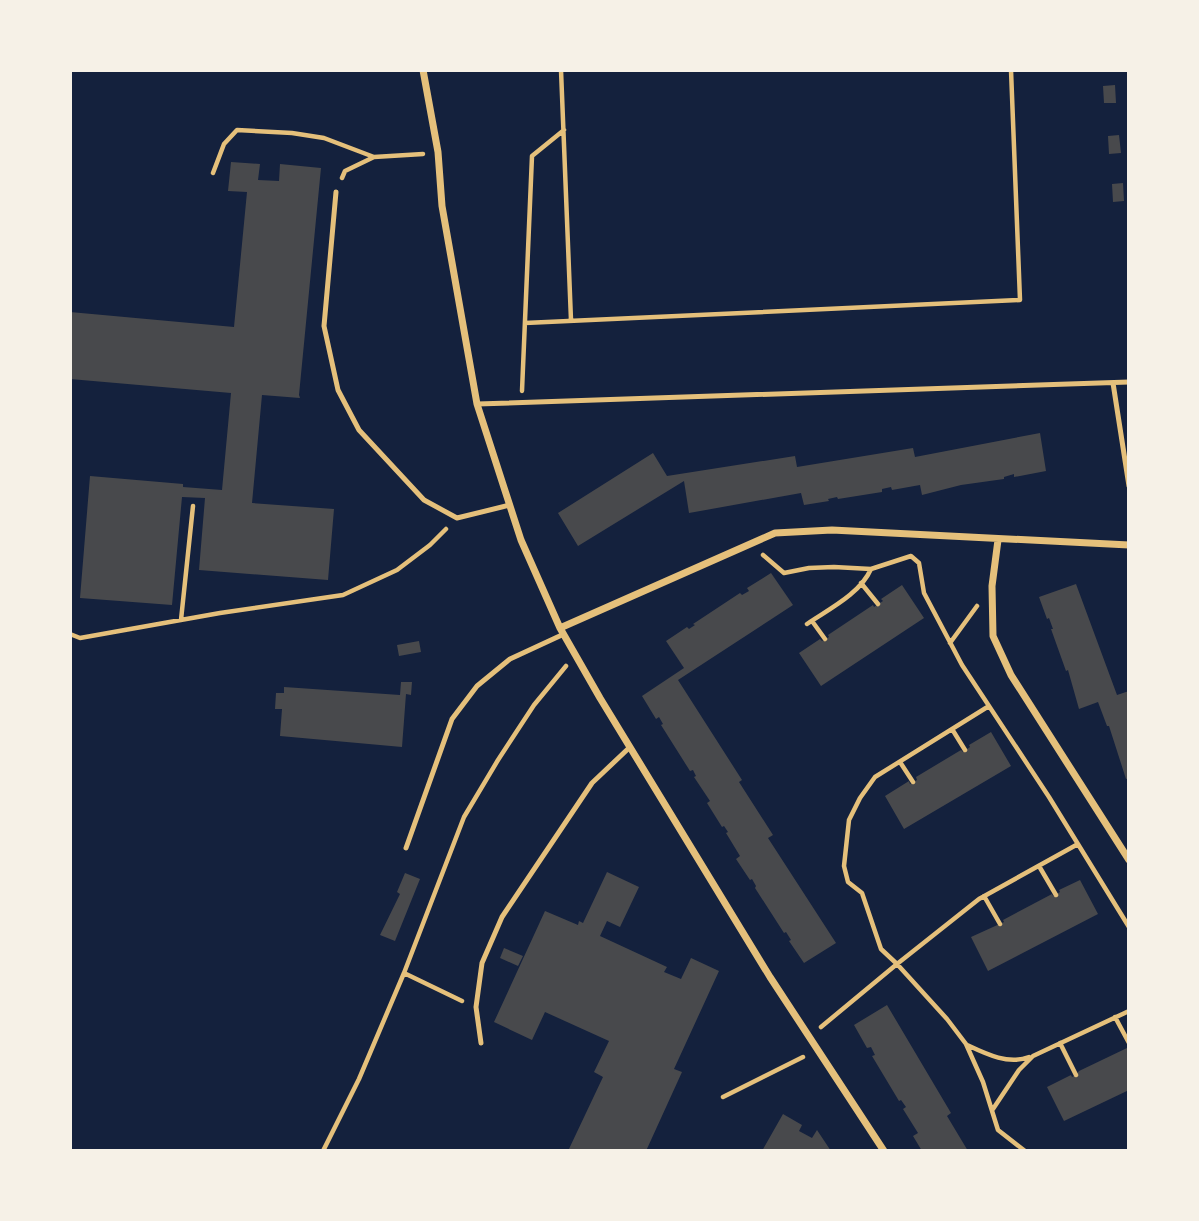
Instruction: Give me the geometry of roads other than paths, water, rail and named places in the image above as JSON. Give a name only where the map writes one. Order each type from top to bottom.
[{"type":"street","points":[[424,70],[438,152],[442,206],[477,404],[521,540],[562,631],[630,747],[809,1037],[884,1151]]},
{"type":"street","points":[[562,631],[775,533],[832,530],[1129,545]]},
{"type":"street","points":[[998,540],[992,586],[993,636],[1011,675],[1129,860]]},
{"type":"lane","points":[[336,192],[324,326],[338,390],[359,430],[424,500],[457,518],[510,505]]},
{"type":"lane","points":[[477,404],[1129,382]]},
{"type":"lane","points":[[1113,383],[1129,486]]},
{"type":"lane","points":[[407,848],[452,719],[477,685],[510,659],[562,631]]},
{"type":"lane","points":[[481,1043],[476,1007],[482,963],[502,917],[593,783],[630,747]]}]
